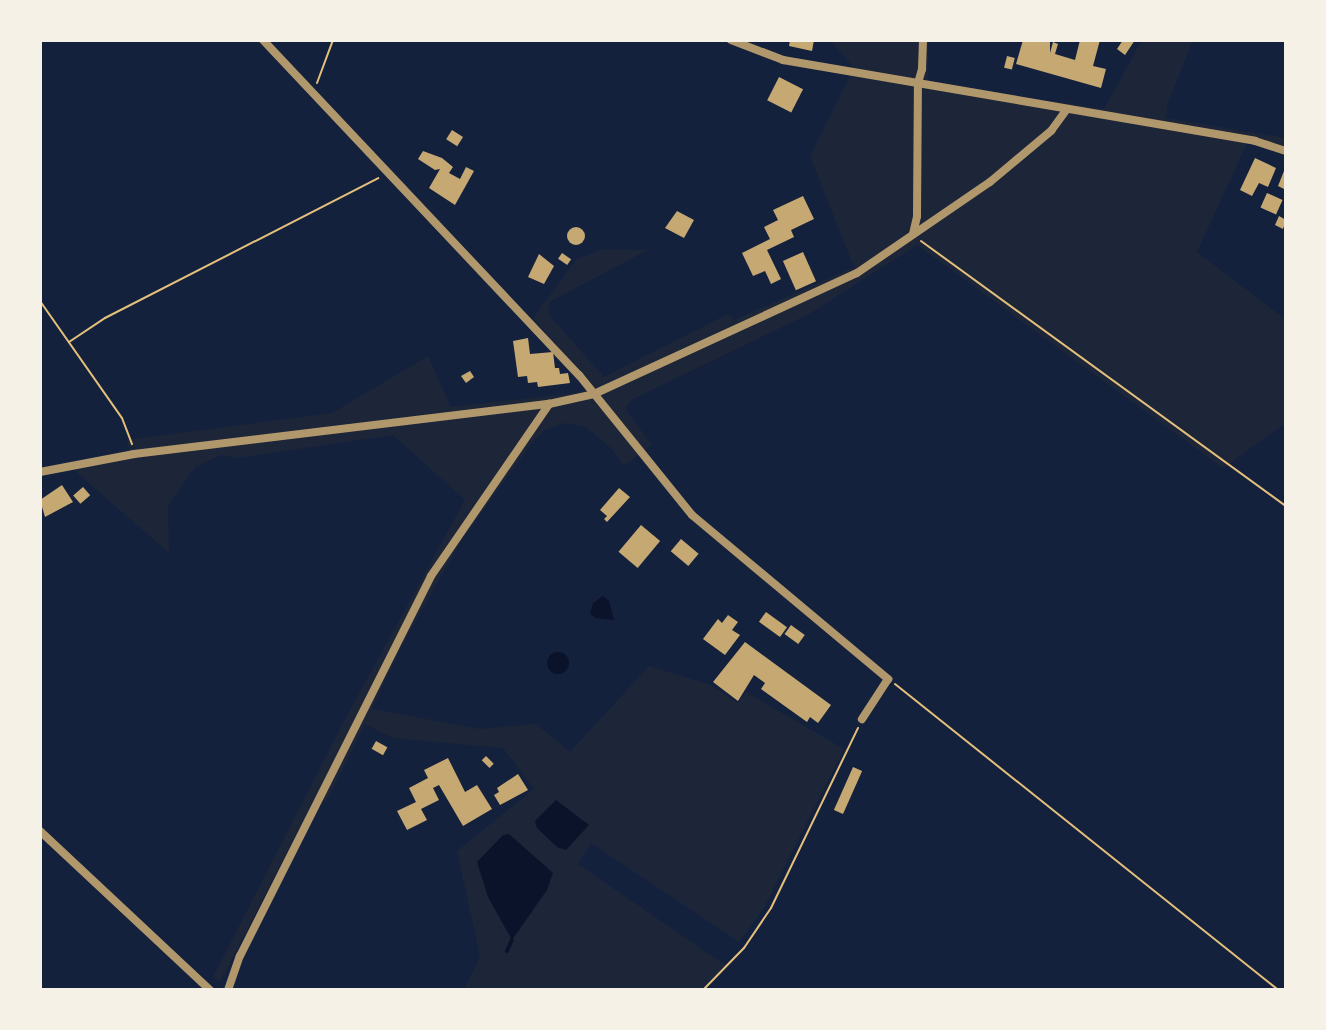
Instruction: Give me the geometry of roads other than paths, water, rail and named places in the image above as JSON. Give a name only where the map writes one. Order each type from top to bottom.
[{"type":"street","points":[[263,40],[508,296],[594,394],[692,515],[888,679],[862,719]]},
{"type":"street","points":[[731,40],[783,60],[1255,141],[1286,151]]},
{"type":"street","points":[[913,235],[917,216],[918,83],[923,40]]},
{"type":"street","points":[[40,472],[134,454],[549,404],[594,394],[857,273],[1027,152],[1067,109]]},
{"type":"street","points":[[40,831],[209,988],[229,986],[431,576],[549,404]]},
{"type":"waterway","points":[[507,951],[512,940]]}]
